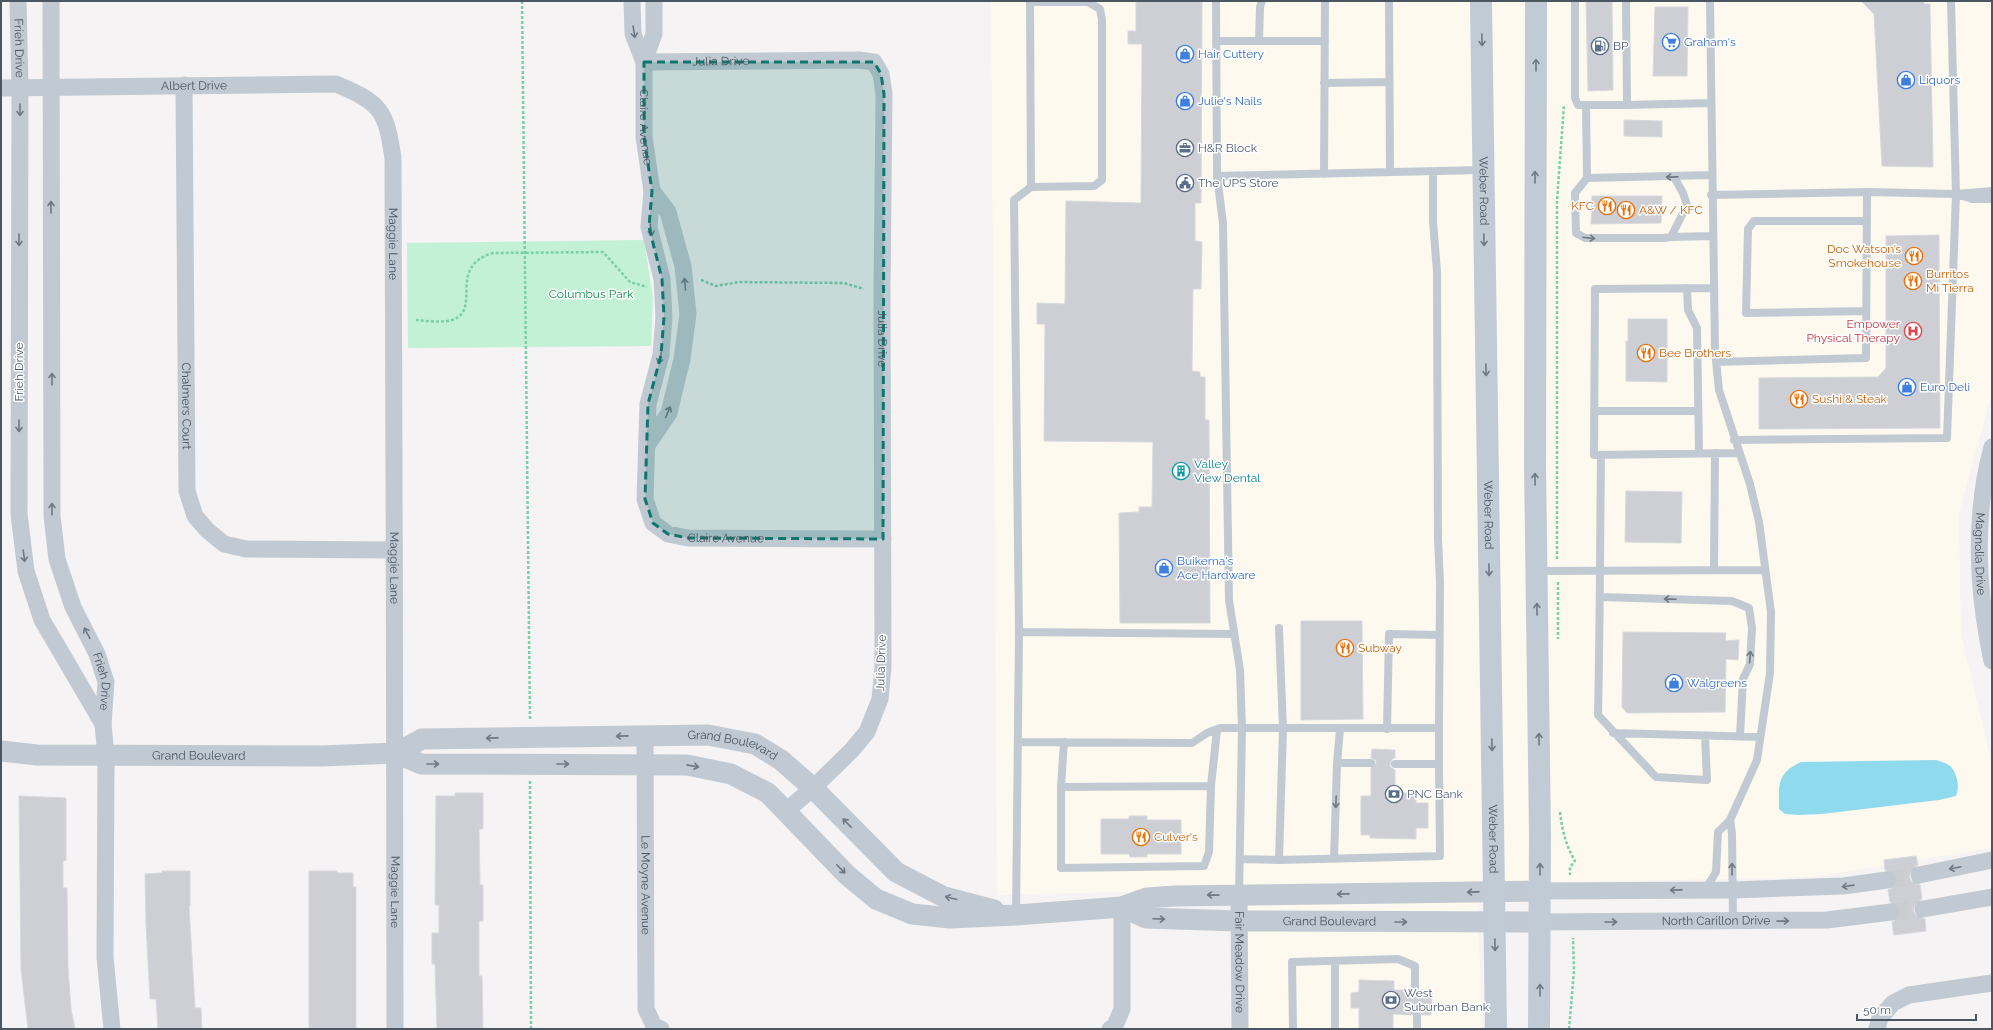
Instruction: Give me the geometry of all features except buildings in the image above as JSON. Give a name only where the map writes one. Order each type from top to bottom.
[{"type":"main road","name":"Weber Road","points":[[1481,1],[1496,1029]]},
{"type":"main road","points":[[1536,1],[1535,465],[1540,891],[1540,1029]]},
{"type":"street","name":"Frieh Drive","points":[[18,1],[20,87],[20,521],[26,571],[42,620],[103,724]]},
{"type":"street","name":"Frieh Drive","points":[[51,1],[52,516],[57,559],[73,607],[98,654],[106,682],[103,724],[106,756],[105,957],[112,1029]]},
{"type":"street","name":"Claire Avenue","points":[[632,1],[633,34],[644,62]]},
{"type":"street","name":"Claire Avenue","points":[[654,1],[654,34],[644,62],[644,137],[652,191],[649,227],[662,286],[664,317],[661,355],[648,404],[648,444],[645,499],[653,523],[668,534],[688,538],[882,539]]},
{"type":"street","name":"Julia Drive","points":[[644,62],[858,60],[874,62],[881,74],[884,94],[882,290],[883,667],[880,699],[867,732],[851,751],[813,788],[786,811]]},
{"type":"street","name":"Albert Drive","points":[[1,88],[336,84],[358,94],[379,109]]},
{"type":"street","name":"Chalmers Court","points":[[184,85],[187,491],[196,516],[207,530],[224,544],[246,549],[393,550]]},
{"type":"street","name":"Maggie Lane","points":[[379,109],[389,128],[393,158],[393,550],[396,753],[395,1029]]},
{"type":"street","name":"Claire Avenue","points":[[648,444],[669,413],[682,359],[688,314],[684,266],[668,212],[652,191]]},
{"type":"street","name":"Magnolia Drive","points":[[1992,447],[1980,505],[1979,552],[1982,611],[1992,660]]},
{"type":"street","name":"Le Moyne Avenue","points":[[645,735],[646,1009],[654,1026],[660,1029]]},
{"type":"street","name":"Grand Boulevard","points":[[1,751],[37,755],[322,756],[396,753],[422,739],[708,735],[755,744],[780,760],[813,788],[896,872],[944,896],[1016,915]]},
{"type":"street","name":"Grand Boulevard","points":[[396,753],[421,764],[687,765],[731,774],[768,793],[847,875],[876,899],[912,914],[950,918],[1016,915],[1122,907],[1147,898],[1174,896],[1540,891]]},
{"type":"street","points":[[1919,875],[1992,860]]},
{"type":"street","points":[[1540,891],[1732,890],[1843,886],[1887,880]]},
{"type":"street","name":"Fair Meadow Drive","points":[[1238,895],[1240,1029]]},
{"type":"street","points":[[1923,909],[1992,897]]},
{"type":"street","name":"Grand Boulevard","points":[[1122,907],[1146,918],[1238,921],[1540,922]]},
{"type":"street","points":[[1110,1029],[1114,1028],[1122,1009],[1122,907]]},
{"type":"street","name":"North Carillon Drive","points":[[1540,922],[1733,922],[1827,920],[1891,912]]},
{"type":"street","points":[[1877,1029],[1880,1018],[1894,1003],[1909,995],[1992,983]]},
{"type":"lane","points":[[1216,1],[1218,176],[1223,223],[1229,600],[1233,634],[1240,670],[1242,728],[1238,895]]},
{"type":"lane","points":[[1259,41],[1260,7],[1262,1]]},
{"type":"lane","points":[[1324,174],[1325,1]]},
{"type":"lane","points":[[1389,1],[1390,172]]},
{"type":"lane","points":[[1575,1],[1575,98],[1578,105],[1710,103]]},
{"type":"lane","points":[[1626,1],[1627,105]]},
{"type":"lane","points":[[1706,890],[1716,872],[1718,832],[1730,820],[1756,760],[1770,673],[1771,612],[1759,522],[1750,484],[1738,453],[1719,390],[1716,362],[1711,195],[1710,1]]},
{"type":"lane","points":[[1734,440],[1947,438],[1956,194],[1951,1]]},
{"type":"lane","points":[[1016,915],[1019,632],[1014,200],[1031,187],[1094,186],[1102,180],[1102,20],[1100,9],[1088,2],[1030,2],[1031,187]]},
{"type":"lane","points":[[1216,41],[1324,41]]},
{"type":"lane","points":[[1324,83],[1389,82]]},
{"type":"lane","points":[[1586,105],[1587,178],[1575,193],[1576,233],[1584,238],[1664,238],[1671,236],[1712,236]]},
{"type":"lane","points":[[1218,176],[1483,170]]},
{"type":"lane","points":[[1240,859],[1279,860],[1440,856],[1440,583],[1438,539],[1437,272],[1433,221],[1433,172]]},
{"type":"lane","points":[[1587,178],[1711,175]]},
{"type":"lane","points":[[1671,236],[1687,205],[1684,193],[1674,177]]},
{"type":"lane","points":[[1711,195],[1867,192],[1956,194],[1992,191]]},
{"type":"lane","points":[[1716,362],[1866,358],[1867,192]]},
{"type":"lane","points":[[1956,194],[1972,199],[1992,200]]},
{"type":"lane","points":[[1866,311],[1746,313],[1748,229],[1754,221],[1867,221]]},
{"type":"lane","points":[[1687,288],[1688,310],[1696,328],[1700,454]]},
{"type":"lane","points":[[1713,288],[1596,290],[1594,455],[1738,453]]},
{"type":"lane","points":[[1594,411],[1698,411]]},
{"type":"lane","points":[[1714,569],[1715,454]]},
{"type":"lane","points":[[1601,455],[1599,572],[1601,597],[1598,716],[1656,777],[1707,780],[1705,736]]},
{"type":"lane","points":[[1536,571],[1599,572],[1714,569],[1765,570]]},
{"type":"lane","points":[[1601,597],[1732,601],[1749,608],[1752,628],[1750,664],[1743,679],[1740,736]]},
{"type":"lane","points":[[1279,628],[1284,729],[1279,860]]},
{"type":"lane","points":[[1019,632],[1233,634]]},
{"type":"lane","points":[[1387,729],[1389,634],[1439,634]]},
{"type":"lane","points":[[1019,742],[1192,743],[1207,733],[1217,730],[1242,728],[1439,728]]},
{"type":"lane","points":[[1334,859],[1337,763],[1340,729]]},
{"type":"lane","points":[[1064,742],[1061,787],[1061,868],[1204,866],[1209,852],[1211,786],[1217,730]]},
{"type":"lane","points":[[1613,733],[1760,737]]},
{"type":"lane","points":[[1337,763],[1371,763]]},
{"type":"lane","points":[[1395,764],[1439,764]]},
{"type":"lane","points":[[1061,787],[1211,786]]},
{"type":"lane","points":[[1730,820],[1732,834],[1733,922]]},
{"type":"lane","points":[[1293,1029],[1292,962],[1398,960],[1415,966],[1415,990]]},
{"type":"lane","points":[[1334,961],[1335,1029]]},
{"type":"lane","points":[[1416,1015],[1417,1029]]},
{"type":"path","points":[[522,1],[530,737]]},
{"type":"path","points":[[1558,641],[1557,201],[1565,102]]},
{"type":"path","points":[[416,320],[448,321],[454,319],[464,311],[468,274],[471,266],[476,261],[493,253],[603,252],[630,282],[639,286],[653,288],[662,286]]},
{"type":"path","points":[[685,282],[701,280],[716,286],[739,282],[844,283],[864,289]]},
{"type":"path","points":[[530,764],[531,1029]]},
{"type":"path","points":[[1559,806],[1561,826],[1568,851],[1575,861],[1570,867],[1570,875]]},
{"type":"path","points":[[1569,1029],[1574,972],[1573,942]]},
{"type":"highlighted area","points":[[644,62],[874,62],[881,74],[884,94],[883,539],[688,538],[668,534],[653,523],[645,499],[648,404],[661,355],[664,317],[662,279],[649,227],[652,191],[644,137]]},
{"type":"shaded area","points":[[991,1],[1992,1],[1992,393],[1959,513],[1961,633],[1992,765],[1992,848],[1813,877],[1477,884],[1482,1029],[1245,1029],[1245,889],[997,895]]},
{"type":"green space","name":"Columbus Park","points":[[644,240],[653,298],[651,346],[408,348],[407,243]]},
{"type":"water","points":[[1936,760],[1949,765],[1954,771],[1958,784],[1956,796],[1939,800],[1822,814],[1785,814],[1779,809],[1779,787],[1783,776],[1793,766],[1801,762]]},
{"type":"tunnel","points":[[1887,880],[1919,875]]},
{"type":"tunnel","points":[[1891,912],[1923,909]]},
{"type":"place","name":"Graham's","points":[[1671,42]]},
{"type":"place","name":"BP","points":[[1600,46]]},
{"type":"place","name":"Hair Cuttery","points":[[1185,54]]},
{"type":"place","name":"Liquors","points":[[1906,80]]},
{"type":"place","name":"Julie's Nails","points":[[1185,101]]},
{"type":"place","name":"H&R Block","points":[[1185,148]]},
{"type":"place","name":"The UPS Store","points":[[1185,183]]},
{"type":"place","name":"KFC","points":[[1607,206]]},
{"type":"place","name":"A&W / KFC","points":[[1626,210]]},
{"type":"place","name":"Doc Watson’s Smokehouse","points":[[1914,256]]},
{"type":"place","name":"Burritos Mi Tierra","points":[[1913,281]]},
{"type":"place","name":"Empower Physical Therapy","points":[[1913,331]]},
{"type":"place","name":"Bee Brothers","points":[[1646,353]]},
{"type":"place","name":"Euro Deli","points":[[1907,387]]},
{"type":"place","name":"Sushi & Steak","points":[[1799,399]]},
{"type":"place","name":"Valley View Dental","points":[[1181,471]]},
{"type":"place","name":"Buikema's Ace Hardware","points":[[1164,568]]},
{"type":"place","name":"Subway","points":[[1345,648]]},
{"type":"place","name":"Walgreens","points":[[1674,683]]},
{"type":"place","name":"PNC Bank","points":[[1394,794]]},
{"type":"place","name":"Culver's","points":[[1141,837]]},
{"type":"place","name":"West Suburban Bank","points":[[1391,1000]]}]
